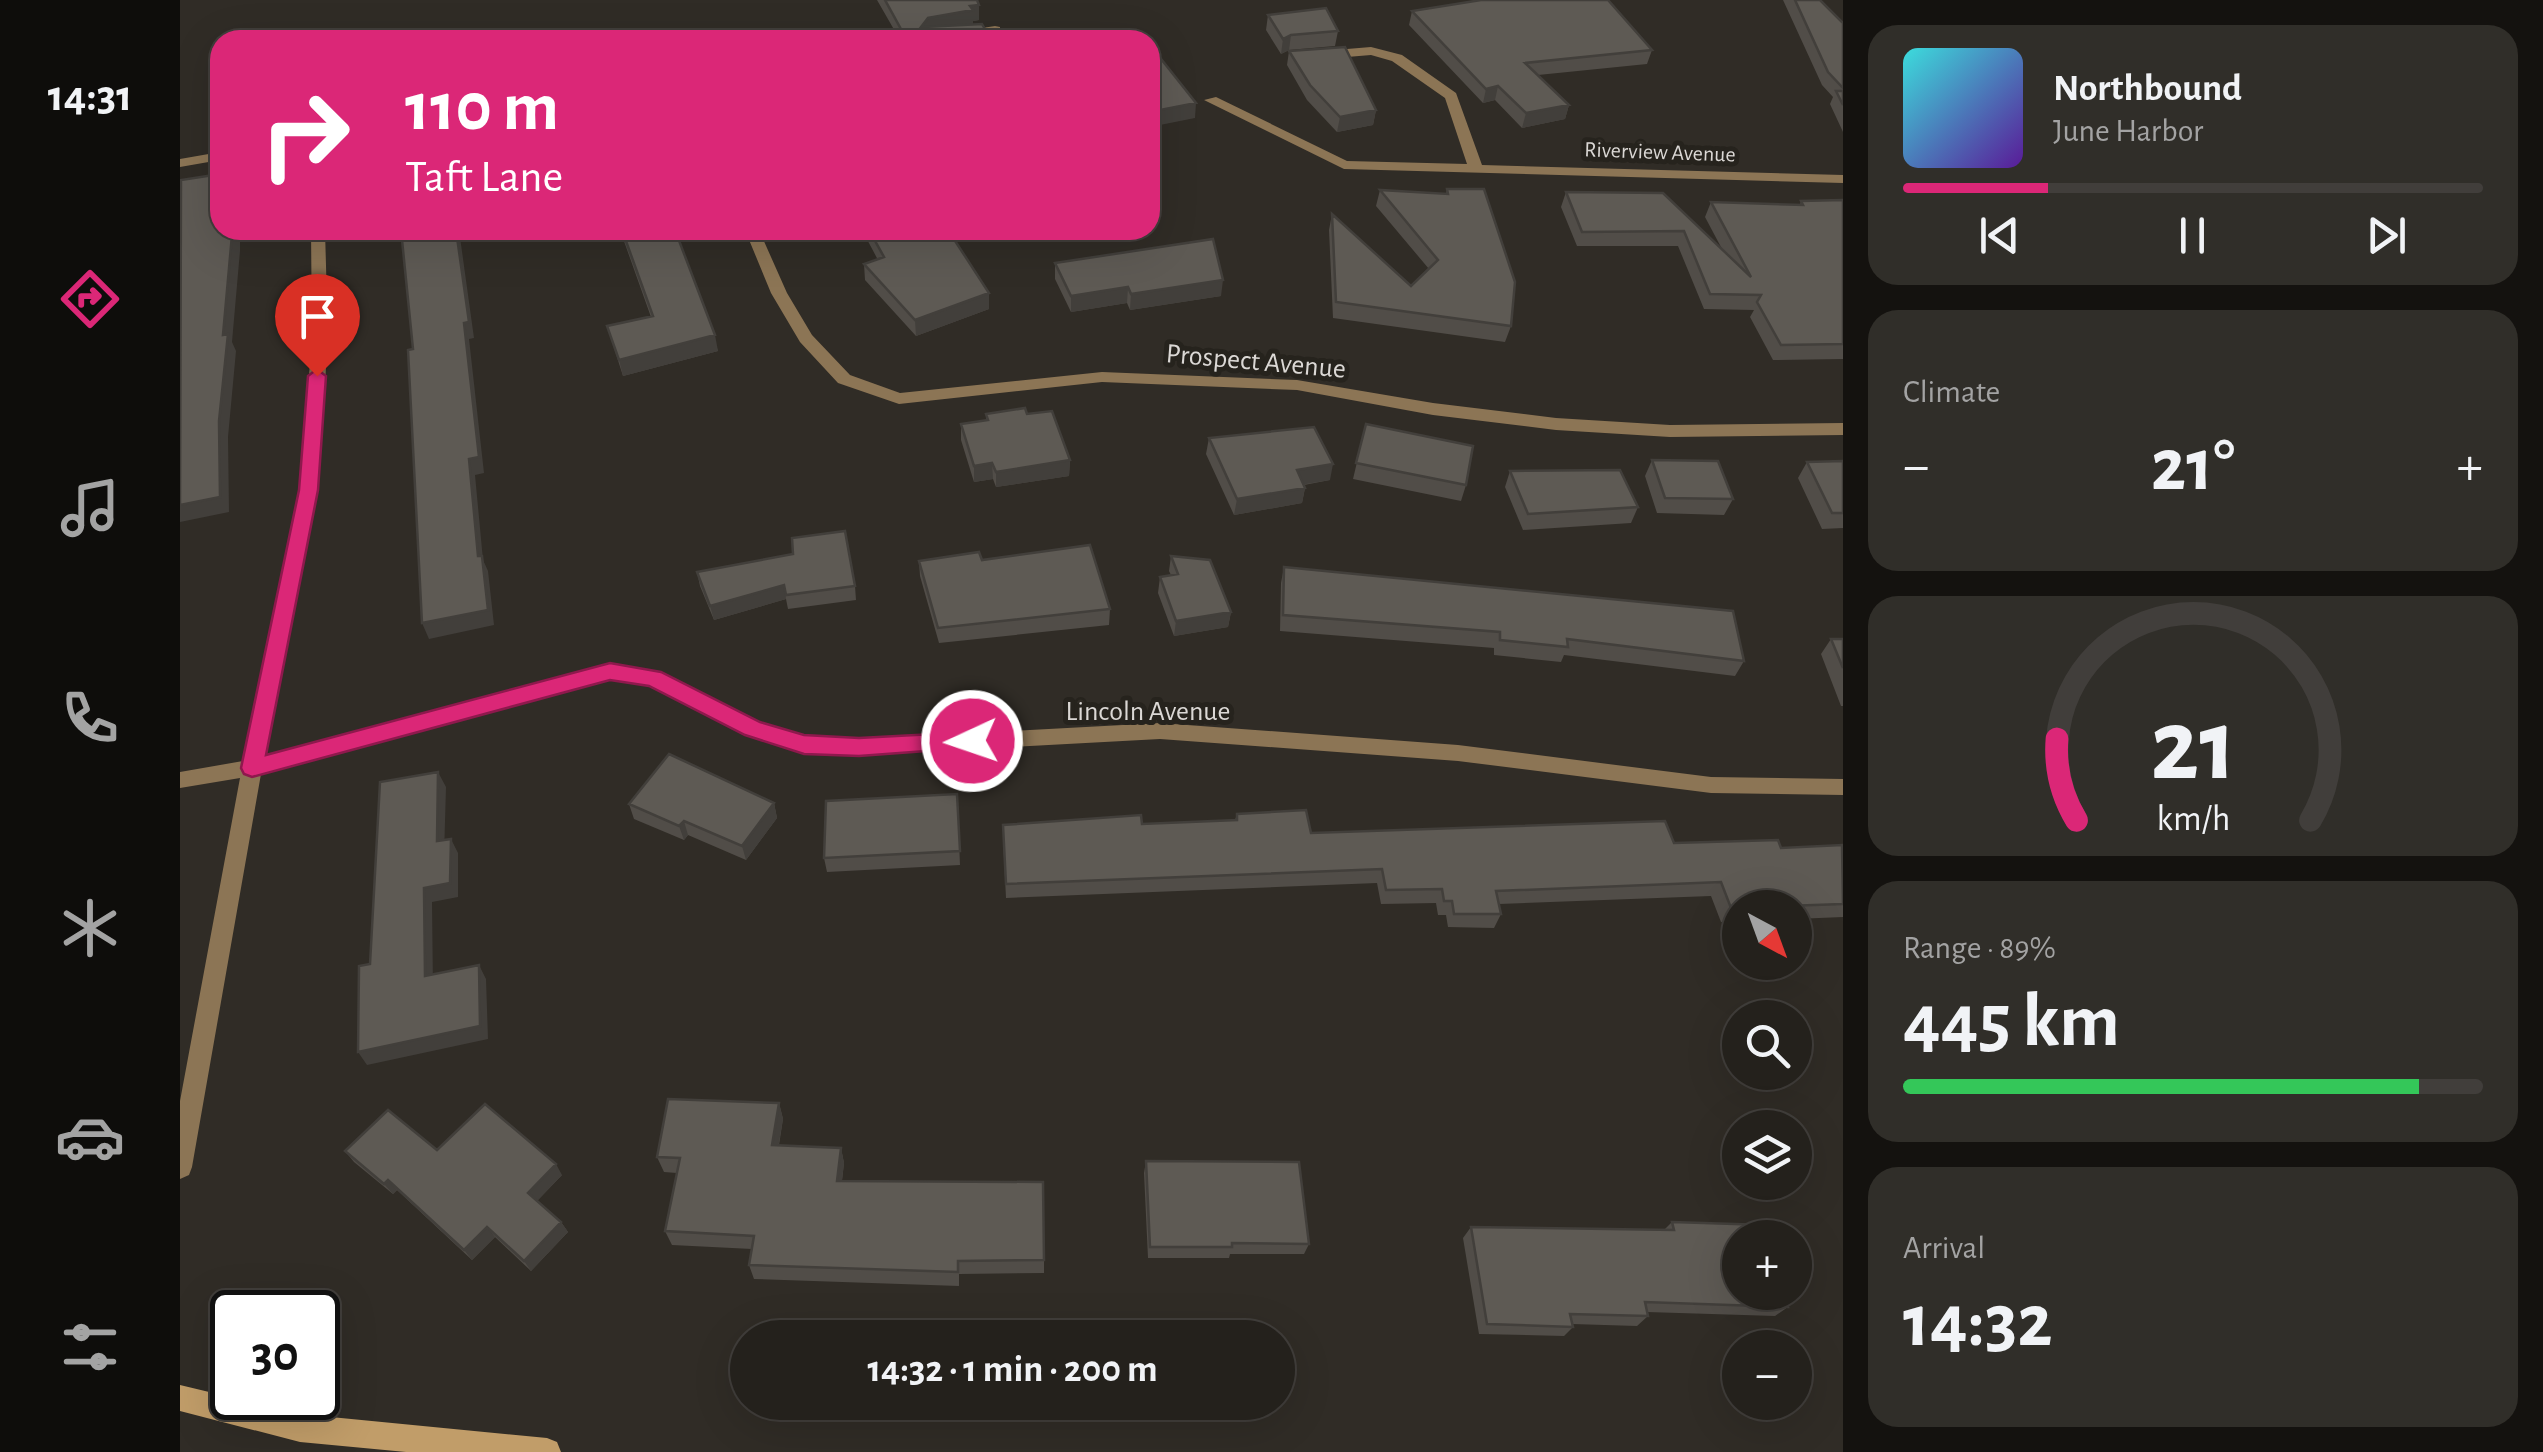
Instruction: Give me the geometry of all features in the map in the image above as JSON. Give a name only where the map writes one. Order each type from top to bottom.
[{"type":"main road","points":[[180,1398],[300,1428],[547,1452]]},
{"type":"street","points":[[1306,56],[1371,50],[1397,58],[1451,96],[1476,169]]},
{"type":"street","name":"Riverview Avenue","points":[[1211,100],[1344,166],[1843,179]]},
{"type":"street","points":[[180,163],[210,158]]},
{"type":"street","points":[[180,1167],[252,768],[308,490],[320,337],[318,240]]},
{"type":"street","name":"Prospect Avenue","points":[[756,240],[778,293],[806,338],[844,379],[900,398],[1102,377],[1298,384],[1433,409],[1556,424],[1670,430],[1843,429]]},
{"type":"street","name":"Lincoln Avenue","points":[[180,780],[252,768],[610,672],[653,678],[753,728],[804,744],[859,747],[1160,731],[1458,753],[1711,785],[1843,787]]},
{"type":"building","points":[[885,0],[977,0],[979,5],[970,6],[973,10],[928,18],[921,27],[982,24],[985,30],[902,30]]},
{"type":"building","points":[[1481,0],[1608,0],[1652,50],[1525,63],[1569,105],[1526,113],[1498,86],[1486,89],[1412,11]]},
{"type":"building","points":[[1795,0],[1820,0],[1843,23],[1843,88],[1828,72]]},
{"type":"building","points":[[1326,8],[1338,31],[1283,39],[1268,15]]},
{"type":"building","points":[[1345,47],[1376,110],[1340,117],[1310,85],[1289,51]]},
{"type":"building","points":[[1160,58],[1196,103],[1160,110]]},
{"type":"building","points":[[210,176],[210,240],[232,240],[219,421],[220,497],[180,505],[181,180]]},
{"type":"building","points":[[1447,189],[1484,189],[1515,282],[1511,326],[1336,302],[1332,214],[1411,286],[1438,260],[1380,190],[1448,194]]},
{"type":"building","points":[[1566,192],[1663,193],[1751,277],[1711,202],[1803,205],[1801,201],[1843,200],[1843,344],[1781,345],[1757,302],[1761,295],[1710,294],[1684,231],[1582,232]]},
{"type":"building","points":[[1213,239],[1223,280],[1131,294],[1128,287],[1071,296],[1055,263]]},
{"type":"building","points":[[402,240],[457,240],[469,322],[464,323],[479,457],[469,459],[478,556],[482,556],[488,610],[422,623],[408,350],[413,349]]},
{"type":"building","points":[[626,240],[679,240],[715,335],[619,360],[607,326],[653,316]]},
{"type":"building","points":[[875,240],[955,240],[989,293],[915,320],[864,264],[884,257]]},
{"type":"building","points":[[1025,408],[1027,414],[1052,411],[1070,460],[996,472],[992,463],[974,466],[961,424],[988,420],[986,414]]},
{"type":"building","points":[[1366,424],[1473,446],[1466,485],[1356,463]]},
{"type":"building","points":[[1314,427],[1333,464],[1297,470],[1305,488],[1237,499],[1209,438]]},
{"type":"building","points":[[1652,460],[1718,461],[1733,499],[1665,498]]},
{"type":"building","points":[[1843,461],[1843,513],[1832,513],[1807,462]]},
{"type":"building","points":[[1620,470],[1638,507],[1528,514],[1510,471]]},
{"type":"building","points":[[845,531],[855,586],[786,595],[784,585],[710,606],[697,572],[793,554],[792,538]]},
{"type":"building","points":[[1090,545],[1110,609],[938,628],[919,561],[979,552],[982,560]]},
{"type":"building","points":[[1171,556],[1210,560],[1231,612],[1176,621],[1160,577],[1178,574]]},
{"type":"building","points":[[1284,567],[1733,611],[1744,661],[1567,639],[1568,647],[1500,640],[1500,632],[1283,615]]},
{"type":"building","points":[[1831,639],[1843,639],[1843,668]]},
{"type":"building","points":[[669,754],[774,803],[742,846],[684,821],[679,826],[629,804]]},
{"type":"building","points":[[438,772],[437,841],[451,839],[450,883],[424,888],[425,976],[479,965],[480,1026],[358,1052],[359,966],[370,964],[380,782]]},
{"type":"building","points":[[957,794],[960,851],[824,858],[826,801]]},
{"type":"building","points":[[1306,810],[1311,833],[1665,821],[1674,843],[1778,840],[1781,848],[1842,845],[1843,904],[1812,905],[1812,890],[1724,890],[1721,882],[1496,891],[1501,914],[1454,914],[1452,901],[1444,901],[1442,889],[1386,890],[1382,869],[1006,884],[1003,825],[1141,815],[1142,824],[1237,820],[1237,814]]},
{"type":"building","points":[[668,1099],[779,1103],[772,1145],[841,1148],[837,1181],[1043,1182],[1044,1260],[958,1261],[958,1272],[749,1265],[754,1236],[665,1231],[680,1158],[657,1157]]},
{"type":"building","points":[[485,1104],[556,1164],[528,1193],[561,1222],[524,1261],[487,1227],[464,1250],[388,1180],[384,1184],[345,1151],[388,1110],[437,1150]]},
{"type":"building","points":[[1146,1161],[1299,1162],[1309,1244],[1150,1247]]},
{"type":"building","points":[[1672,1222],[1722,1224],[1722,1305],[1645,1302],[1648,1316],[1570,1314],[1573,1327],[1487,1324],[1471,1227],[1674,1230]]},
{"type":"route","points":[[317,376],[308,490],[252,768],[610,672],[653,678],[753,728],[804,744],[859,747],[972,741]]}]
